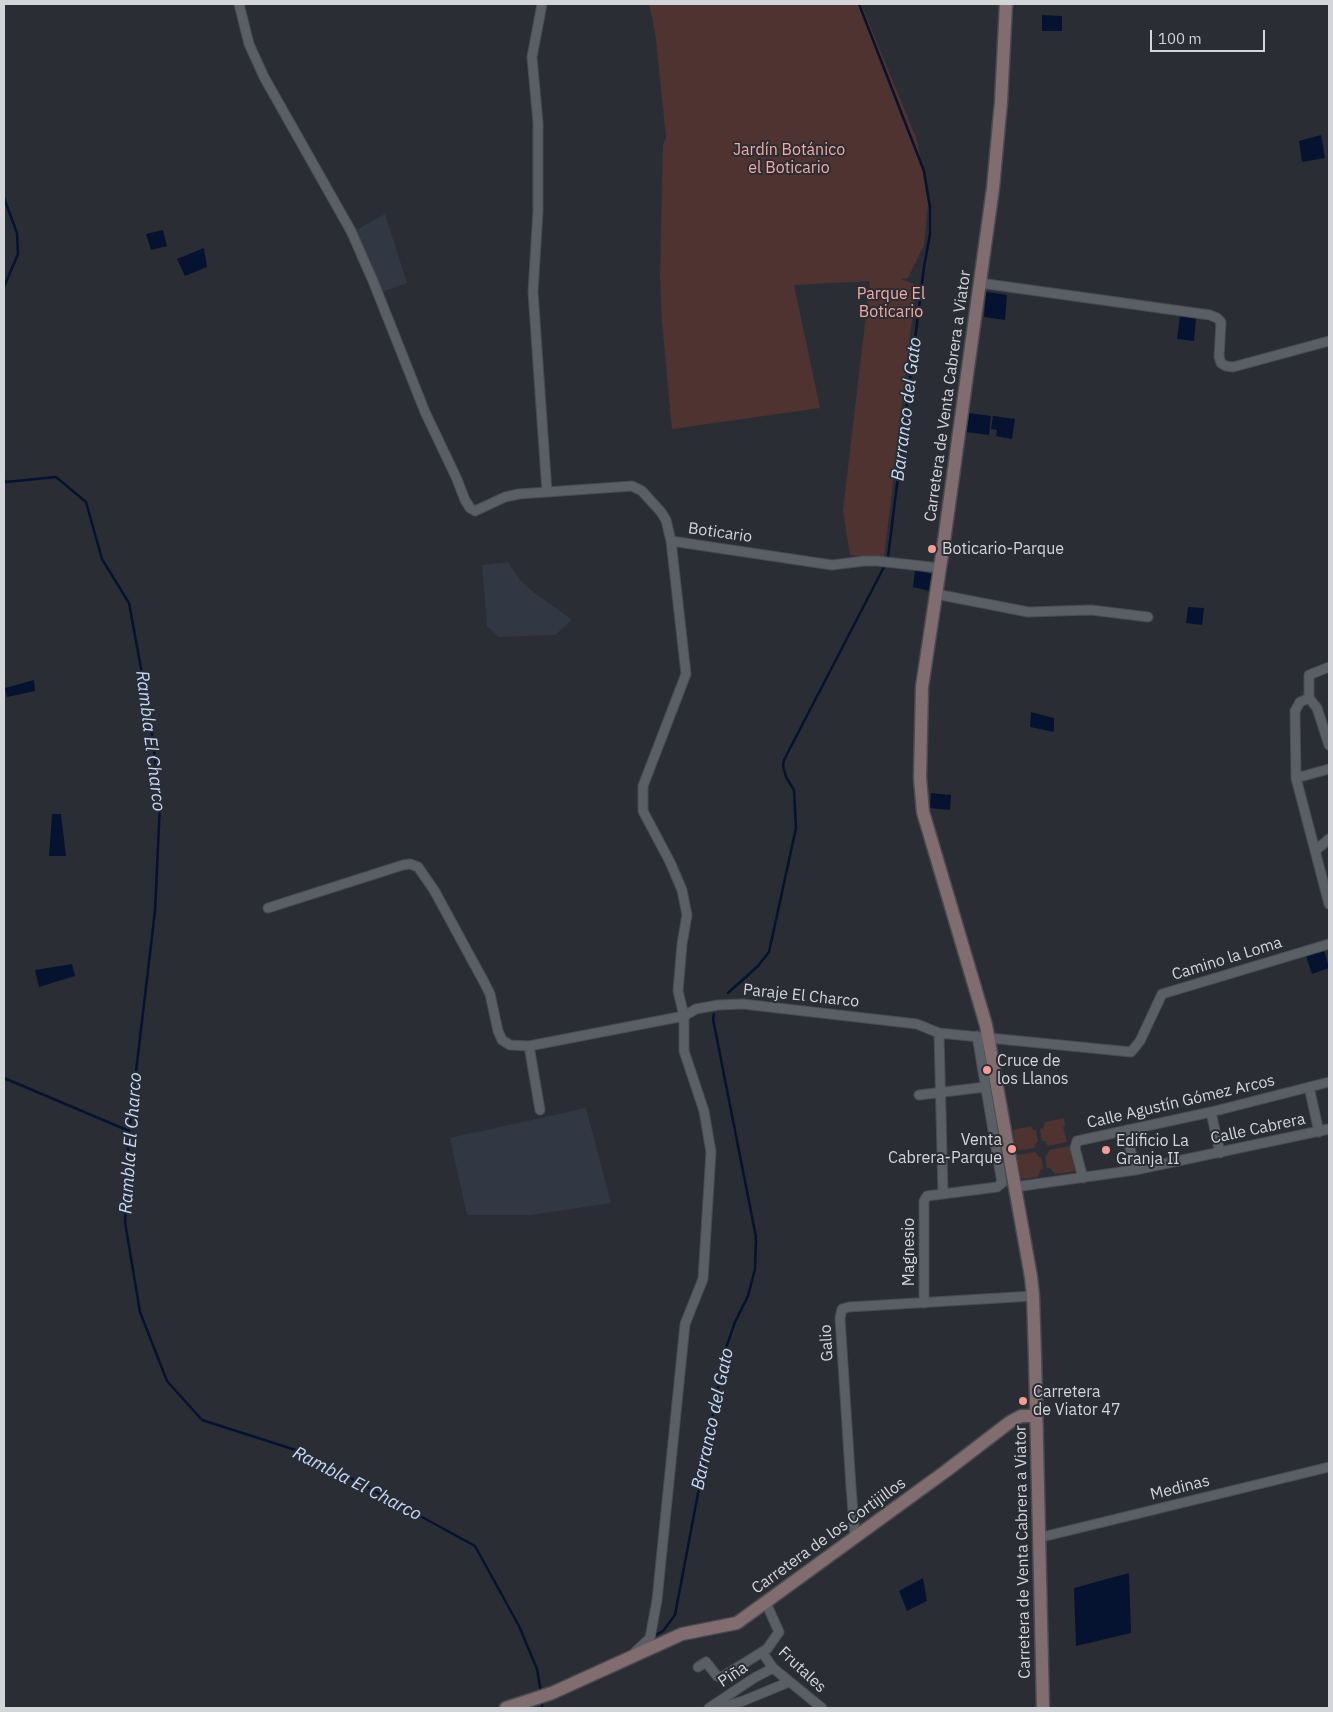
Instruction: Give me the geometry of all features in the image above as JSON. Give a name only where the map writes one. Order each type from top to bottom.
[{"type":"street","name":"Boticario","points":[[239,4],[249,44],[264,77],[351,231],[425,412],[470,508],[475,511],[505,497],[632,486],[638,488],[661,512],[666,520],[671,541],[832,565],[877,561],[940,568]]},
{"type":"street","points":[[542,4],[532,58],[538,123],[538,211],[533,292],[547,492]]},
{"type":"street","name":"Carretera de Venta Cabrera a Viator","points":[[1006,4],[1001,102],[993,188],[922,687],[920,778],[924,812],[953,911],[1015,1187],[1033,1296],[1043,1708]]},
{"type":"street","points":[[980,283],[1210,315],[1221,322],[1219,357],[1221,363],[1233,367],[1329,341]]},
{"type":"street","points":[[629,1658],[650,1638],[657,1600],[685,1324],[703,1279],[711,1152],[704,1111],[684,1051],[684,1016],[678,991],[682,944],[687,915],[682,890],[670,862],[643,811],[643,786],[686,674],[671,541]]},
{"type":"street","points":[[936,594],[1028,612],[1090,610],[1148,617]]},
{"type":"street","points":[[1329,666],[1309,674],[1309,698],[1317,708],[1329,745]]},
{"type":"street","points":[[1309,698],[1300,702],[1295,710],[1296,778],[1329,901]]},
{"type":"street","points":[[1296,778],[1329,769]]},
{"type":"street","points":[[1316,851],[1329,839]]},
{"type":"street","points":[[268,908],[403,865],[410,864],[418,867],[434,890],[490,994],[498,1031],[502,1040],[510,1045],[529,1046],[540,1110]]},
{"type":"street","name":"Camino la Loma","points":[[982,1037],[1131,1052],[1140,1041],[1162,994],[1329,944]]},
{"type":"street","name":"Paraje El Charco","points":[[529,1046],[684,1016],[696,1009],[736,1004],[917,1024],[939,1032],[982,1037]]},
{"type":"street","points":[[939,1032],[942,1194],[997,1187],[1002,1183],[985,1087],[982,1037]]},
{"type":"street","name":"Calle Agustín Gómez Arcos","points":[[1083,1178],[1075,1148],[1077,1141],[1211,1112],[1329,1082]]},
{"type":"street","points":[[919,1095],[985,1087]]},
{"type":"street","points":[[1309,1087],[1319,1132]]},
{"type":"street","points":[[1211,1112],[1220,1153]]},
{"type":"street","name":"Calle Cabrera","points":[[1015,1187],[1135,1170],[1329,1129]]},
{"type":"street","points":[[1126,1130],[1135,1170]]},
{"type":"street","name":"Magnesio","points":[[924,1303],[924,1200],[928,1196],[942,1194]]},
{"type":"street","name":"Galio","points":[[855,1537],[840,1318],[842,1309],[849,1307],[1033,1296]]},
{"type":"street","name":"Carretera de los Cortijillos","points":[[506,1708],[552,1693],[682,1634],[737,1623],[1010,1422],[1021,1416],[1036,1416]]},
{"type":"street","name":"Medinas","points":[[1038,1538],[1329,1467]]},
{"type":"street","points":[[698,1667],[706,1662],[717,1676],[722,1677],[767,1648],[779,1632],[766,1603]]},
{"type":"street","name":"Frutales","points":[[762,1652],[773,1668],[822,1708]]},
{"type":"street","name":"Piña","points":[[709,1708],[754,1678],[773,1668]]},
{"type":"street","points":[[720,1708],[743,1701],[789,1682]]},
{"type":"shaded area","points":[[385,214],[407,283],[381,292],[356,230]]},
{"type":"shaded area","points":[[508,562],[520,580],[532,591],[572,620],[555,635],[499,637],[487,626],[482,565]]},
{"type":"shaded area","points":[[586,1108],[611,1203],[531,1215],[467,1215],[450,1138]]},
{"type":"green space","name":"Jardín Botánico el Boticario","points":[[649,4],[861,4],[917,140],[928,204],[924,245],[908,278],[901,279],[916,285],[884,558],[850,555],[843,510],[870,281],[794,285],[820,408],[672,429],[662,322],[660,276],[663,145],[666,137],[655,31]]},
{"type":"green space","points":[[1064,1118],[1065,1126],[1063,1127],[1067,1142],[1048,1146],[1045,1141],[1042,1141],[1040,1129],[1043,1128],[1045,1122]]},
{"type":"green space","points":[[1031,1126],[1033,1130],[1036,1130],[1038,1142],[1034,1148],[1016,1151],[1013,1130]]},
{"type":"green space","points":[[1069,1146],[1075,1171],[1055,1174],[1050,1168],[1047,1168],[1045,1156],[1049,1150]]},
{"type":"green space","points":[[1035,1152],[1041,1157],[1043,1169],[1041,1169],[1038,1177],[1023,1179],[1017,1155]]},
{"type":"water","points":[[1042,15],[1062,16],[1062,31],[1042,31]]},
{"type":"water","points":[[1321,135],[1325,158],[1302,162],[1299,141]]},
{"type":"water","points":[[163,230],[167,246],[151,250],[146,234]]},
{"type":"water","points":[[204,248],[207,267],[185,276],[177,259]]},
{"type":"water","points":[[986,292],[1007,295],[1005,320],[984,317]]},
{"type":"water","points":[[1180,316],[1196,318],[1194,341],[1177,339]]},
{"type":"water","points":[[969,413],[991,416],[989,435],[966,432]]},
{"type":"water","points":[[993,416],[1015,419],[1012,439],[996,436],[997,430],[991,429]]},
{"type":"water","points":[[915,570],[932,574],[929,591],[913,587]]},
{"type":"water","points":[[1188,607],[1204,608],[1202,625],[1186,623]]},
{"type":"water","points":[[34,680],[35,691],[7,697],[5,688]]},
{"type":"water","points":[[1031,712],[1054,718],[1054,732],[1030,727]]},
{"type":"water","points":[[931,793],[951,795],[950,810],[930,808]]},
{"type":"water","points":[[52,814],[61,814],[66,856],[49,856]]},
{"type":"water","points":[[1324,950],[1329,968],[1312,974],[1306,956]]},
{"type":"water","points":[[72,964],[75,976],[39,987],[35,970]]},
{"type":"water","points":[[1129,1573],[1131,1633],[1076,1646],[1074,1588]]},
{"type":"water","points":[[923,1578],[927,1601],[907,1611],[899,1591]]},
{"type":"waterway","name":"Barranco del Gato","points":[[859,4],[924,171],[930,207],[930,234],[924,267],[888,557]]},
{"type":"waterway","name":"Rambla El Charco","points":[[4,198],[17,233],[18,254],[4,287]]},
{"type":"waterway","name":"Rambla El Charco","points":[[4,480],[6,482],[56,477],[86,502],[102,559],[129,603],[150,717],[160,803],[155,911],[129,1131],[125,1222],[140,1312],[167,1381],[202,1420],[305,1453],[475,1546],[519,1626],[537,1669],[541,1692]]},
{"type":"waterway","name":"Barranco del Gato","points":[[728,993],[758,966],[769,952],[796,828],[794,790],[786,777],[783,766],[784,760],[885,565]]},
{"type":"waterway","name":"Barranco del Gato","points":[[652,1637],[663,1631],[675,1615],[725,1351],[735,1322],[748,1296],[755,1269],[756,1237],[713,1019],[714,1014]]},
{"type":"waterway","points":[[4,1078],[129,1131]]},
{"type":"waterway","name":"Rambla El Charco","points":[[542,1700],[542,1708]]},
{"type":"place","name":"Boticario-Parque","points":[[932,549]]},
{"type":"place","name":"Cruce de los Llanos","points":[[987,1070]]},
{"type":"place","name":"Venta Cabrera-Parque","points":[[1012,1149]]},
{"type":"place","name":"Edificio La Granja II","points":[[1106,1150]]},
{"type":"place","name":"Carretera de Viator 47","points":[[1023,1401]]},
{"type":"park label","name":"Parque El Boticario","points":[[891,303]]}]
